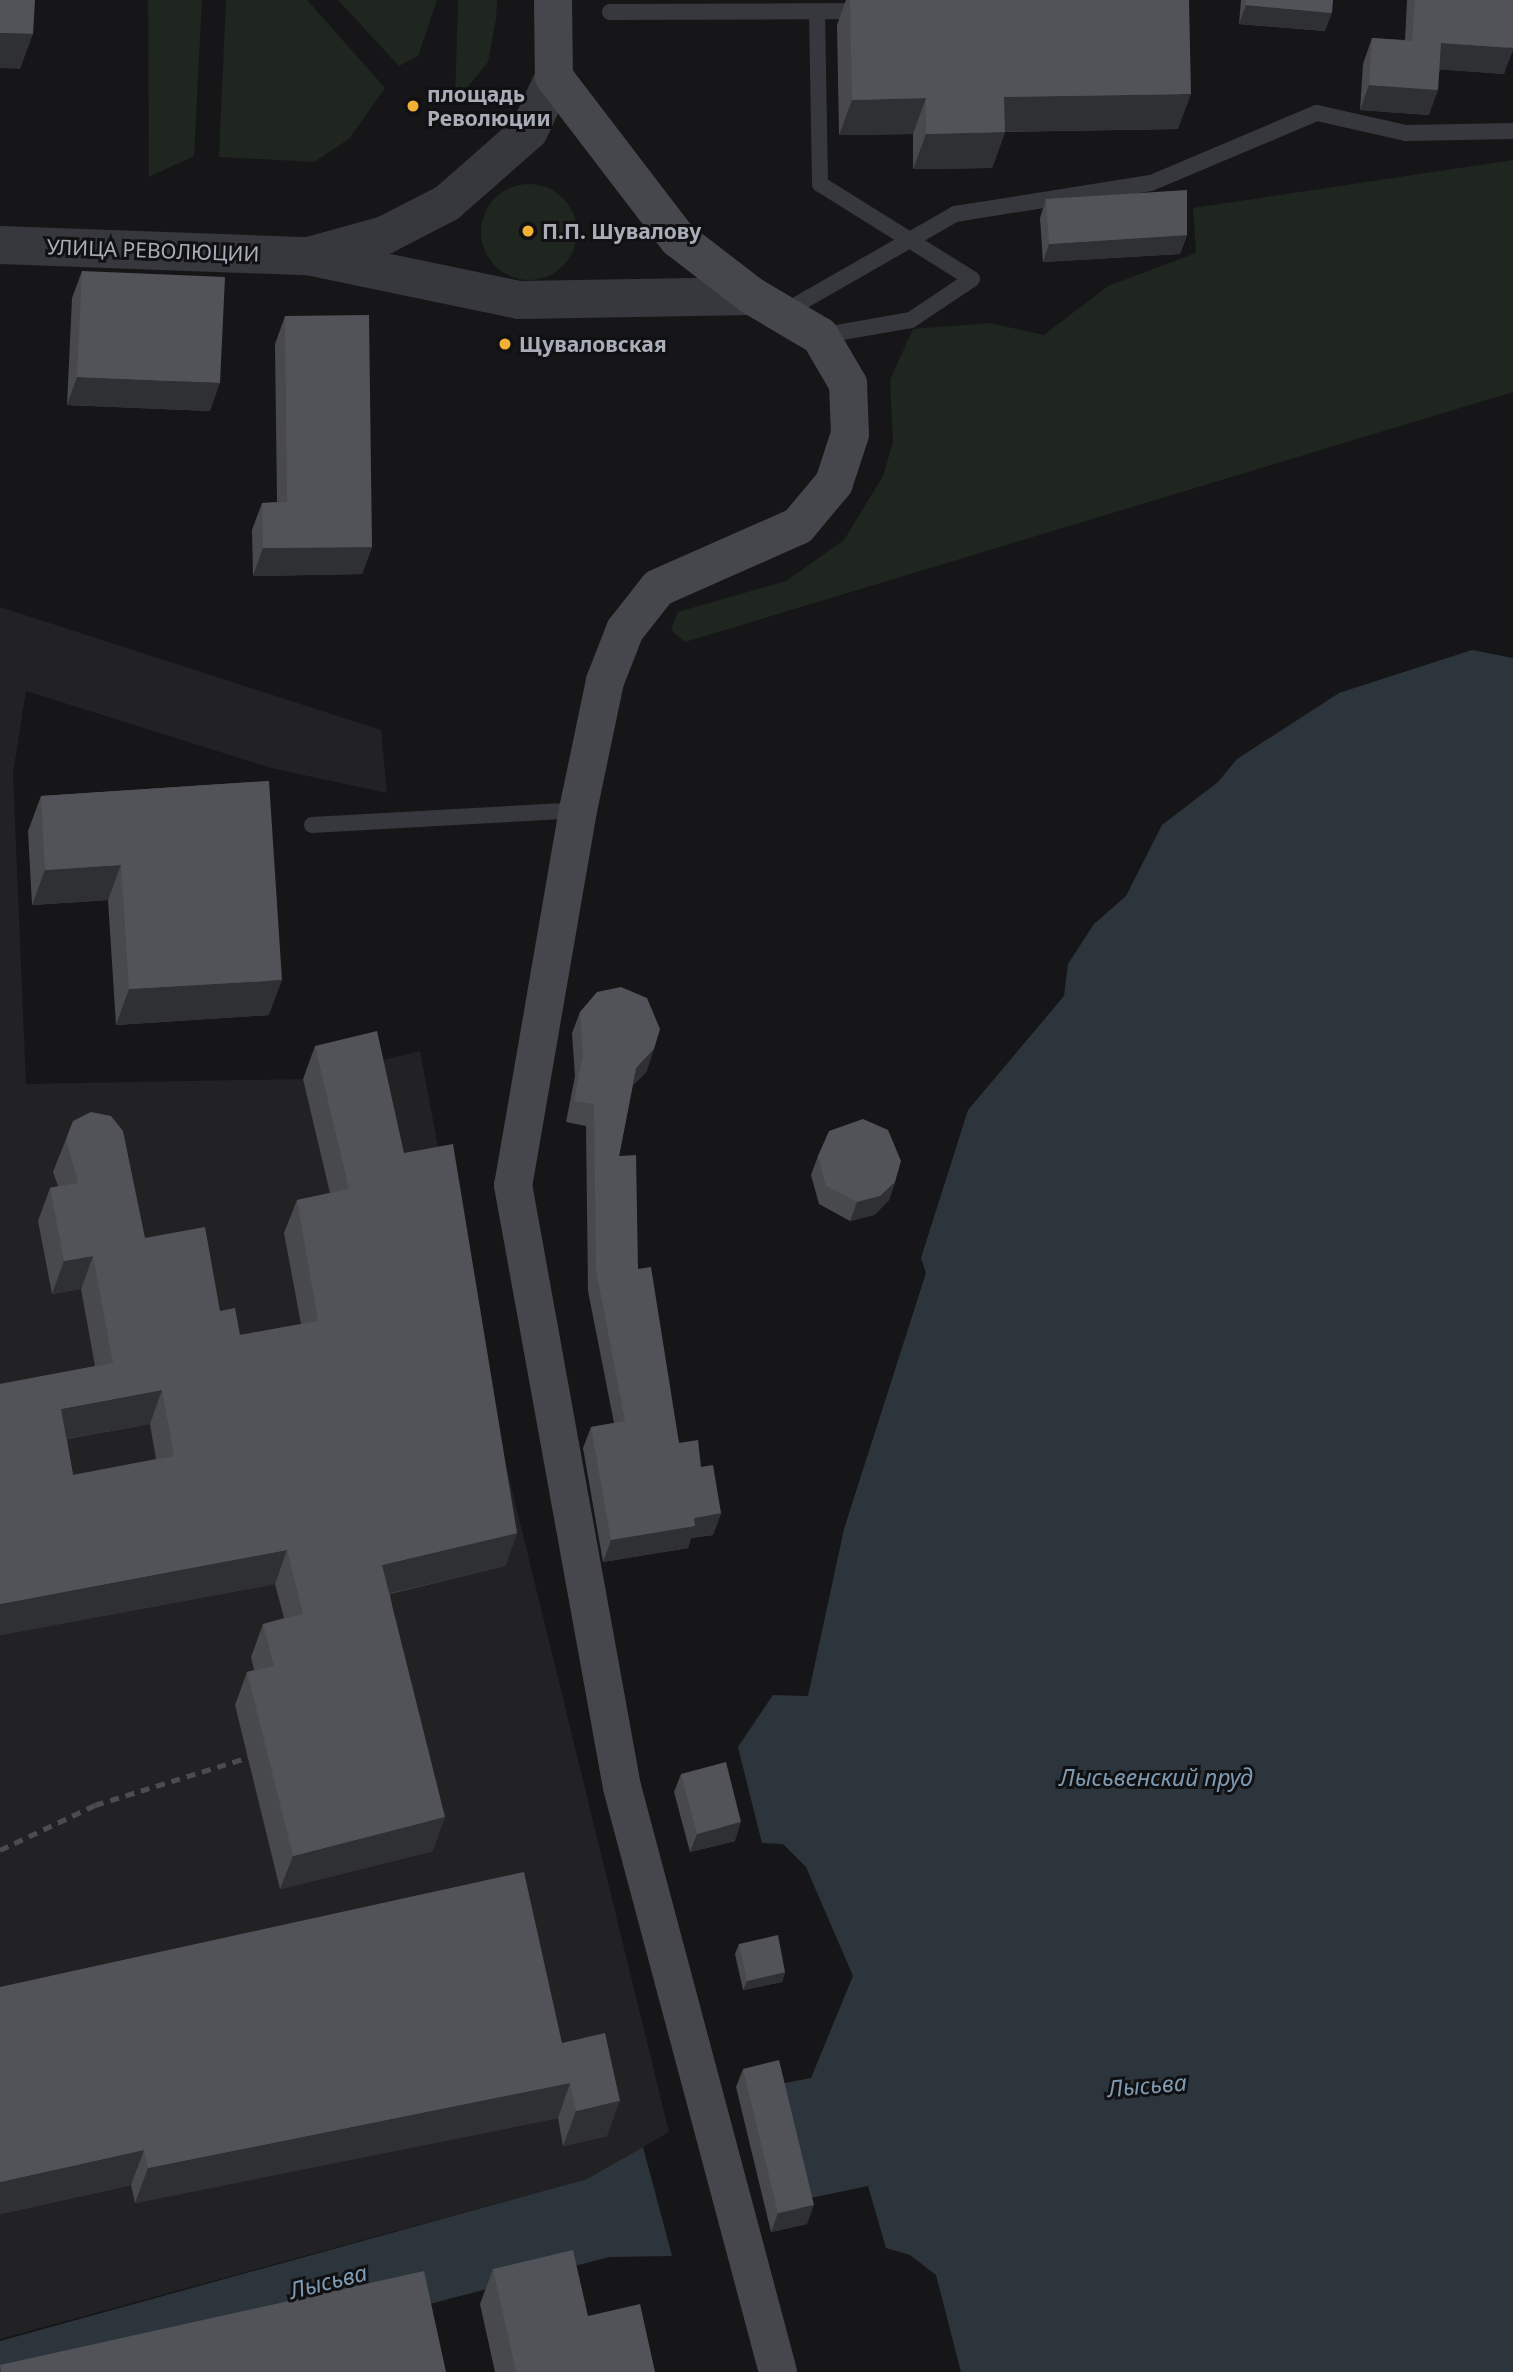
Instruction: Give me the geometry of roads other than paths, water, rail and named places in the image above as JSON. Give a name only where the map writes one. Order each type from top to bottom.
[{"type":"main road","points":[[553,0],[554,77],[678,239],[767,305],[820,337],[848,384],[850,434],[834,483],[798,526],[658,588],[625,630],[605,681],[578,810],[513,1185],[622,1787],[778,2372]]},
{"type":"street","points":[[307,256],[385,235],[447,203],[529,131],[554,77]]},
{"type":"street","name":"УЛИЦА РЕВОЛЮЦИИ","points":[[0,245],[307,256]]},
{"type":"street","points":[[307,256],[519,300],[767,305]]},
{"type":"lane","points":[[610,12],[886,11]]},
{"type":"lane","points":[[817,12],[820,184],[907,241],[972,279],[911,320],[820,337]]},
{"type":"lane","points":[[767,305],[907,241],[955,214],[1151,183],[1317,113],[1406,133],[1513,131]]},
{"type":"lane","points":[[312,825],[578,810]]},
{"type":"water","name":"Лысьвенский пруд","points":[[1472,650],[1513,658],[1513,2372],[961,2372],[936,2275],[910,2255],[886,2248],[868,2186],[801,2200],[774,2085],[811,2078],[853,1976],[806,1867],[783,1844],[762,1843],[738,1747],[773,1695],[808,1696],[844,1529],[926,1273],[921,1258],[968,1110],[1064,996],[1068,964],[1094,924],[1126,896],[1162,825],[1218,782],[1237,759],[1339,693]]},
{"type":"water","name":"Лысьва","points":[[643,2147],[672,2256],[609,2257],[170,2372],[0,2372],[0,2341],[587,2179]]},
{"type":"railway","points":[[0,1850],[95,1805],[265,1752]]},
{"type":"place","name":"площадь Революции","points":[[413,106]]},
{"type":"place","name":"П.П. Шувалову","points":[[528,231]]},
{"type":"place","name":"Щуваловская","points":[[505,344]]}]
